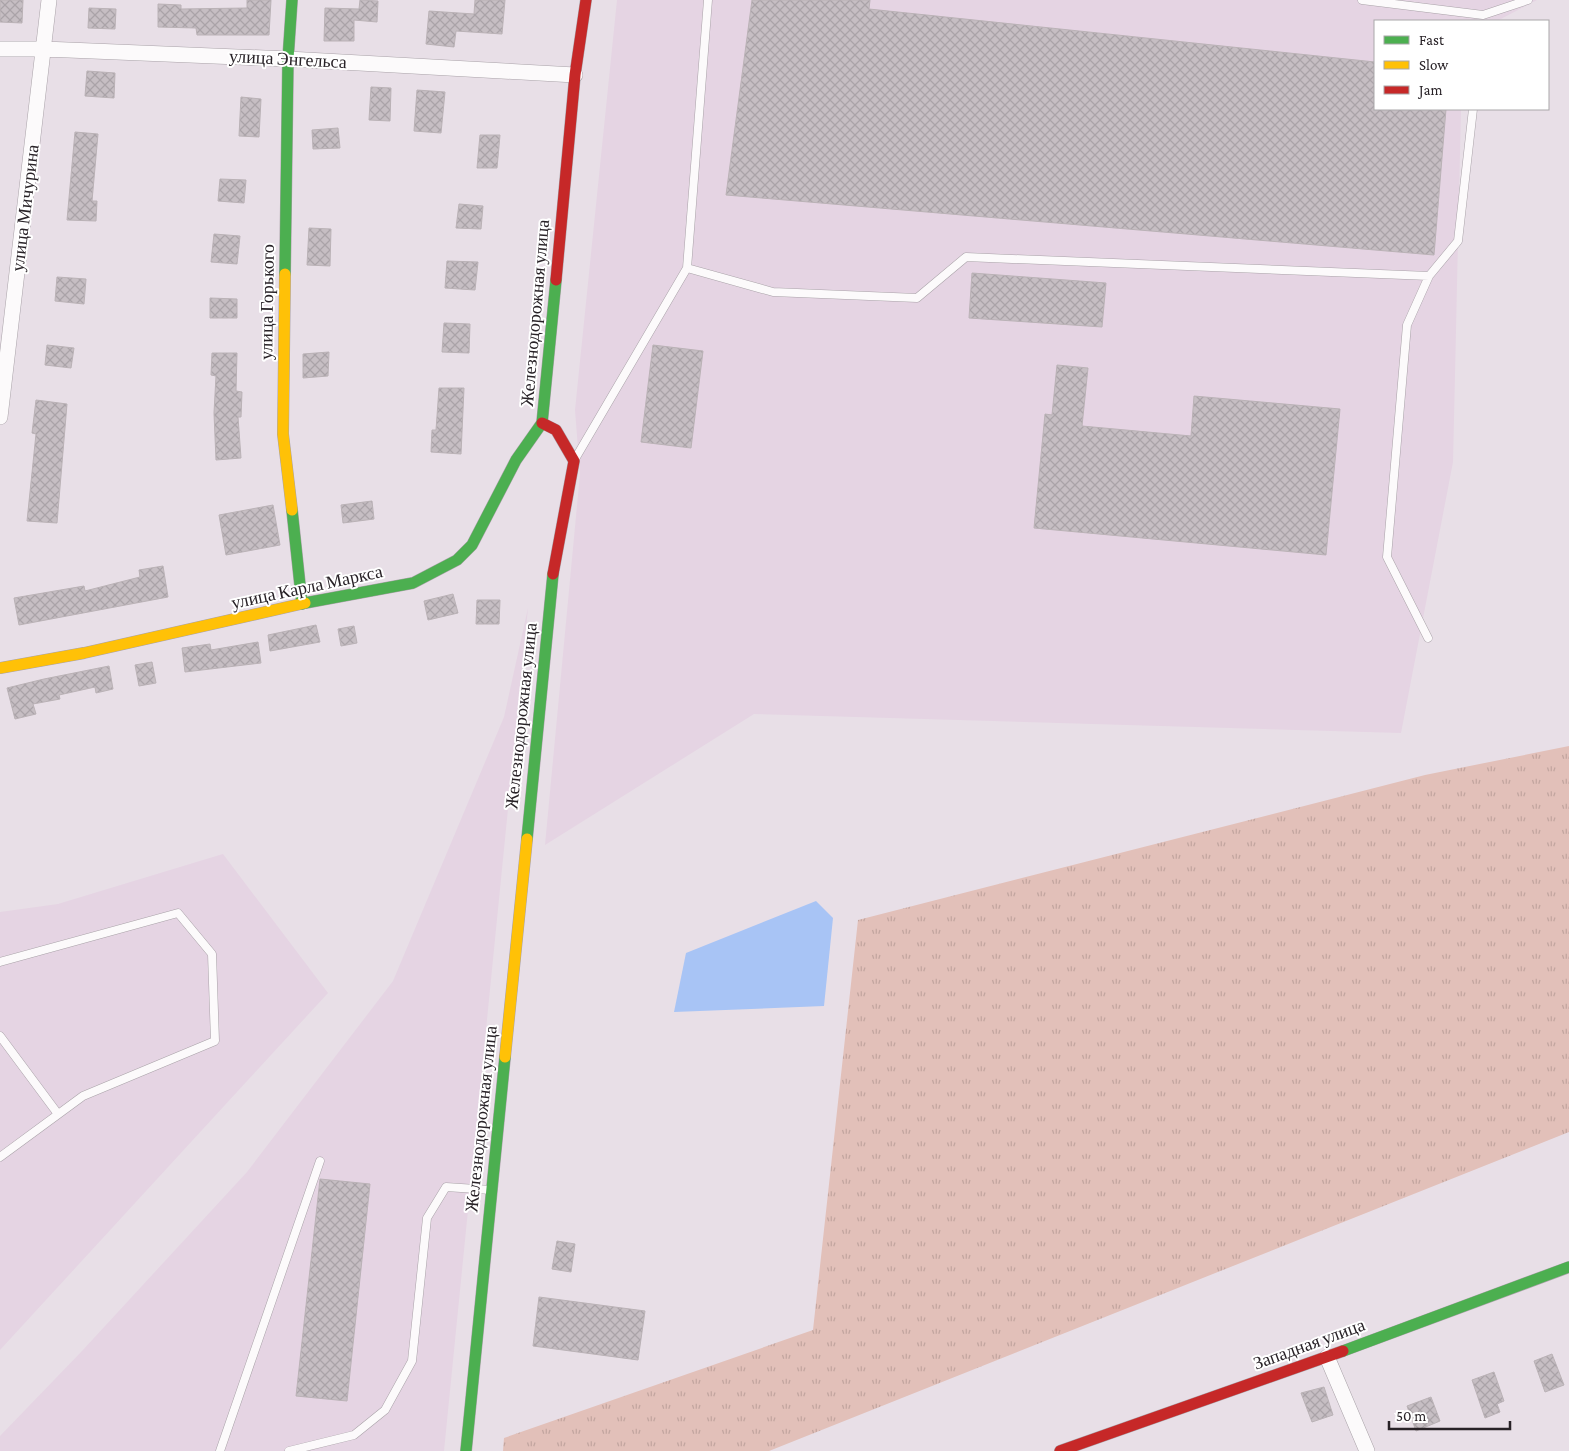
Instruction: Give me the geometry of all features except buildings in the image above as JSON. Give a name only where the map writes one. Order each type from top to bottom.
[{"type":"street","name":"улица Мичурина","points":[[0,417],[50,0]]},
{"type":"street","name":"улица Горького","points":[[292,0],[288,59],[283,434],[302,604]]},
{"type":"street","name":"Железнодорожная улица","points":[[466,1451],[555,558],[574,461],[556,430],[542,423],[575,75],[586,0]]},
{"type":"street","name":"улица Энгельса","points":[[0,49],[44,49],[288,59],[575,75]]},
{"type":"street","name":"улица Карла Маркса","points":[[0,668],[84,654],[302,604],[413,583],[457,560],[472,545],[516,460],[542,423]]},
{"type":"street","name":"Западная улица","points":[[1060,1451],[1327,1357],[1569,1267]]},
{"type":"street","points":[[1327,1357],[1367,1451]]},
{"type":"lane","points":[[574,461],[687,268],[708,0]]},
{"type":"lane","points":[[1362,0],[1483,18],[1528,0]]},
{"type":"lane","points":[[1428,638],[1387,557],[1407,325],[1429,276],[1458,241],[1473,110]]},
{"type":"lane","points":[[687,268],[773,292],[917,298],[966,257],[1429,276]]},
{"type":"lane","points":[[0,962],[178,913],[212,954],[215,1041],[83,1096],[0,1157]]},
{"type":"lane","points":[[0,1036],[58,1114]]},
{"type":"lane","points":[[220,1451],[320,1161]]},
{"type":"lane","points":[[289,1451],[354,1435],[385,1410],[412,1361],[427,1218],[446,1186],[492,1190]]},
{"type":"shaded area","points":[[617,0],[1537,0],[1499,20],[1374,20],[1374,110],[1461,110],[1453,462],[1401,733],[754,714],[545,845],[580,474],[575,410]]},
{"type":"shaded area","points":[[528,608],[444,1451],[0,1451],[0,1436],[82,1351],[247,1172],[393,981],[504,717]]},
{"type":"shaded area","points":[[223,854],[328,993],[0,1350],[0,912],[58,904]]},
{"type":"green space","points":[[1569,746],[1569,1132],[769,1451],[503,1451],[504,1438],[813,1330],[858,920],[1425,775]]},
{"type":"water","points":[[816,901],[833,918],[824,1006],[674,1012],[686,953]]},
{"type":"traffic: fast","points":[[285,274],[288,59],[292,0]]},
{"type":"traffic: fast","points":[[305,603],[413,583],[457,560],[472,545],[516,460],[542,423],[556,280]]},
{"type":"traffic: fast","points":[[292,510],[302,604]]},
{"type":"traffic: fast","points":[[527,839],[553,574]]},
{"type":"traffic: fast","points":[[466,1451],[505,1057]]},
{"type":"traffic: fast","points":[[1343,1351],[1569,1267]]},
{"type":"traffic: slow","points":[[285,274],[283,434],[292,510]]},
{"type":"traffic: slow","points":[[0,668],[84,653],[305,603]]},
{"type":"traffic: slow","points":[[505,1057],[527,839]]},
{"type":"traffic: jam","points":[[556,280],[575,75],[586,0]]},
{"type":"traffic: jam","points":[[542,423],[556,430],[574,461],[553,574]]},
{"type":"traffic: jam","points":[[1060,1451],[1343,1351]]}]
